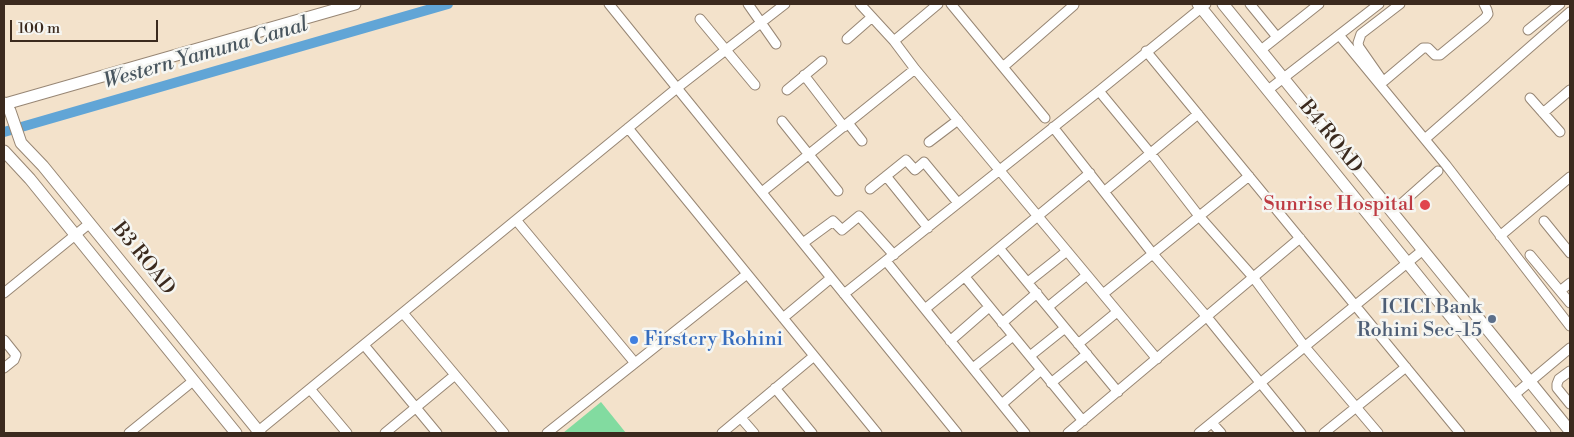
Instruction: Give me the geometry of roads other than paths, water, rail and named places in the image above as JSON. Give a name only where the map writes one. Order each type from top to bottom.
[{"type":"street","points":[[6,106],[355,4]]},
{"type":"street","points":[[609,4],[957,433]]},
{"type":"street","points":[[748,4],[776,44]]},
{"type":"street","points":[[258,433],[677,88],[785,4]]},
{"type":"street","points":[[860,4],[894,41],[915,70],[1157,359]]},
{"type":"street","points":[[894,41],[938,4]]},
{"type":"street","points":[[951,4],[1045,118]]},
{"type":"street","name":"B4 ROAD","points":[[1223,4],[1570,431]]},
{"type":"street","points":[[1250,4],[1276,37]]},
{"type":"street","points":[[1261,50],[1319,4]]},
{"type":"street","points":[[1268,90],[1379,4]]},
{"type":"street","points":[[1400,4],[1361,34],[1358,43],[1360,47],[1500,236],[1570,326]]},
{"type":"street","points":[[1384,81],[1423,48],[1426,47],[1436,55],[1440,55],[1485,18],[1488,14],[1484,4]]},
{"type":"street","points":[[1528,30],[1560,4]]},
{"type":"street","points":[[1004,67],[1074,5]]},
{"type":"street","points":[[844,294],[1099,91],[1202,5]]},
{"type":"street","name":"B4 ROAD","points":[[1202,5],[1268,90],[1545,433]]},
{"type":"street","points":[[1427,137],[1570,12]]},
{"type":"street","points":[[847,39],[872,17]]},
{"type":"street","points":[[700,19],[755,85]]},
{"type":"street","points":[[1339,35],[1427,137]]},
{"type":"street","points":[[1146,51],[1406,368],[1456,432]]},
{"type":"street","points":[[787,90],[822,61]]},
{"type":"street","points":[[762,192],[915,70]]},
{"type":"street","points":[[804,75],[862,141]]},
{"type":"street","points":[[1543,114],[1570,90]]},
{"type":"street","points":[[1099,91],[1199,216],[1253,278],[1305,347],[1378,433]]},
{"type":"street","points":[[1530,98],[1560,132]]},
{"type":"street","name":"B3 ROAD","points":[[6,106],[21,144],[43,166],[90,223],[258,433]]},
{"type":"street","points":[[1105,191],[1198,114]]},
{"type":"street","points":[[929,142],[958,120]]},
{"type":"street","points":[[782,121],[838,191]]},
{"type":"street","points":[[1053,127],[1153,254],[1301,433]]},
{"type":"street","points":[[628,128],[877,433]]},
{"type":"street","name":"B3 ROAD","points":[[4,151],[30,180],[236,433]]},
{"type":"street","points":[[870,189],[906,160],[915,170],[924,162],[958,203]]},
{"type":"street","points":[[1392,212],[1438,171]]},
{"type":"street","points":[[925,309],[1090,173]]},
{"type":"street","points":[[886,176],[928,228]]},
{"type":"street","points":[[1103,294],[1249,176]]},
{"type":"street","points":[[1500,236],[1570,177]]},
{"type":"street","points":[[803,244],[833,220],[842,230],[859,216],[894,255]]},
{"type":"street","points":[[516,220],[635,363]]},
{"type":"street","points":[[1544,221],[1570,253]]},
{"type":"street","points":[[4,294],[90,223]]},
{"type":"street","points":[[1068,433],[1300,238]]},
{"type":"street","points":[[999,248],[1118,392]]},
{"type":"street","points":[[1199,433],[1423,250]]},
{"type":"street","points":[[1028,282],[1066,251]]},
{"type":"street","points":[[1530,255],[1570,303]]},
{"type":"street","points":[[886,261],[1025,433]]},
{"type":"street","points":[[547,433],[747,274]]},
{"type":"street","points":[[1048,307],[1087,275]]},
{"type":"street","points":[[965,277],[1082,421]]},
{"type":"street","points":[[783,318],[831,278]]},
{"type":"street","points":[[1560,291],[1570,283]]},
{"type":"street","points":[[1002,323],[1037,293]]},
{"type":"street","points":[[950,341],[990,307]]},
{"type":"street","points":[[1078,344],[1117,312]]},
{"type":"street","points":[[403,313],[504,433]]},
{"type":"street","points":[[1030,356],[1066,328]]},
{"type":"street","points":[[973,368],[1013,336]]},
{"type":"street","points":[[4,340],[16,355],[14,360],[4,368]]},
{"type":"street","points":[[364,345],[437,433]]},
{"type":"street","points":[[1514,395],[1570,348]]},
{"type":"street","points":[[1051,383],[1087,354]]},
{"type":"street","points":[[722,433],[814,356]]},
{"type":"street","points":[[1324,433],[1406,368]]},
{"type":"street","points":[[1002,404],[1041,370]]},
{"type":"street","points":[[1570,371],[1559,379],[1557,388],[1570,404]]},
{"type":"street","points":[[385,433],[455,375]]},
{"type":"street","points":[[129,433],[193,381]]},
{"type":"street","points":[[775,388],[812,433]]},
{"type":"street","points":[[310,389],[347,433]]},
{"type":"street","points":[[740,418],[754,433]]},
{"type":"street","points":[[1212,423],[1221,433]]},
{"type":"waterway","name":"Western Yamuna Canal","points":[[4,132],[448,4]]},
{"type":"place","name":"Sunrise Hospital","points":[[1425,205]]},
{"type":"place","name":"ICICI Bank Rohini Sec-15","points":[[1492,319]]},
{"type":"place","name":"Firstcry Rohini","points":[[634,340]]}]
